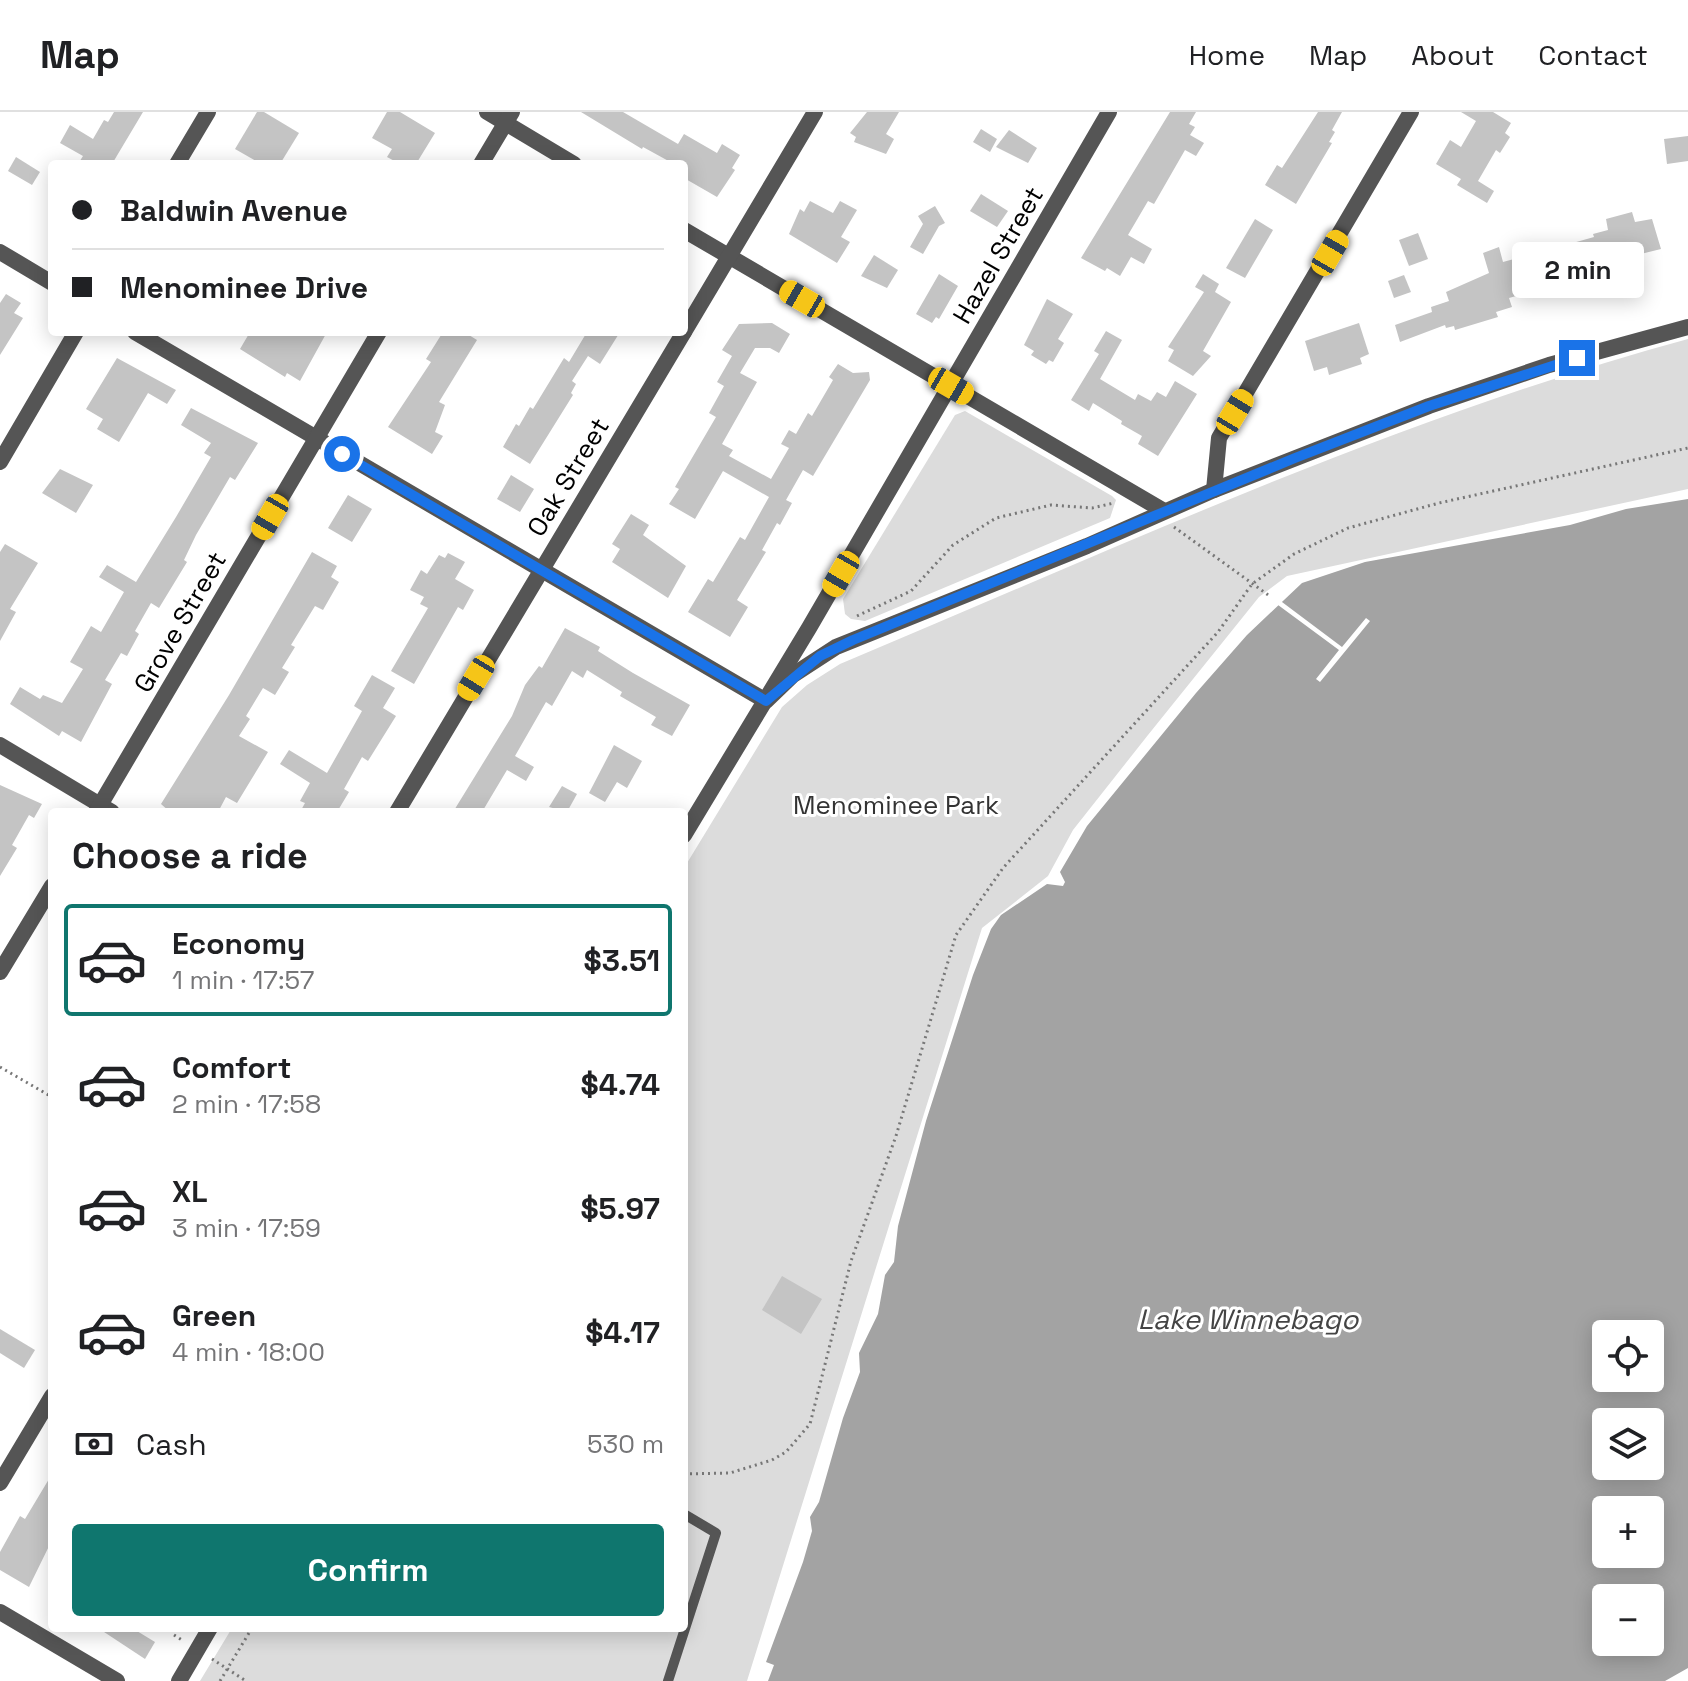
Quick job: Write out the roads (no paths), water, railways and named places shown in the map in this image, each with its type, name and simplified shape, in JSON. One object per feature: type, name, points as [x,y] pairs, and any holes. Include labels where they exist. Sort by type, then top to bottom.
[{"type":"street","points":[[179,160],[208,112]]},
{"type":"street","points":[[487,112],[509,117],[568,160]]},
{"type":"street","name":"Oak Street","points":[[688,325],[815,112]]},
{"type":"street","name":"Hazel Street","points":[[688,828],[766,701],[1109,112]]},
{"type":"street","points":[[1214,490],[1219,438],[1411,112]]},
{"type":"street","points":[[483,160],[509,117]]},
{"type":"street","points":[[688,232],[1162,512]]},
{"type":"street","points":[[0,252],[48,281]]},
{"type":"street","points":[[142,336],[540,572],[766,701],[793,675],[836,647],[1214,490],[1429,406],[1549,365],[1688,327]]},
{"type":"street","points":[[0,462],[74,336]]},
{"type":"street","name":"Grove Street","points":[[104,808],[377,336]]},
{"type":"street","name":"Oak Street","points":[[399,808],[682,336]]},
{"type":"street","points":[[0,745],[100,808]]},
{"type":"street","points":[[0,972],[48,893]]},
{"type":"street","points":[[0,1483],[48,1403]]},
{"type":"street","points":[[0,1612],[117,1681]]},
{"type":"street","points":[[179,1681],[208,1632]]},
{"type":"lane","points":[[688,1516],[716,1533],[688,1619]]},
{"type":"lane","points":[[668,1681],[684,1632]]},
{"type":"water","name":"Lake Winnebago","points":[[1688,499],[1688,1668],[1665,1681],[768,1681],[774,1665],[766,1662],[803,1562],[812,1531],[810,1517],[819,1502],[860,1372],[859,1353],[878,1314],[885,1275],[894,1262],[898,1226],[926,1121],[991,929],[1001,915],[1047,884],[1063,886],[1065,882],[1060,872],[1087,826],[1247,635],[1302,583],[1365,562],[1570,525],[1626,509]]},
{"type":"park label","name":"Menominee Park","points":[[896,805]]}]
